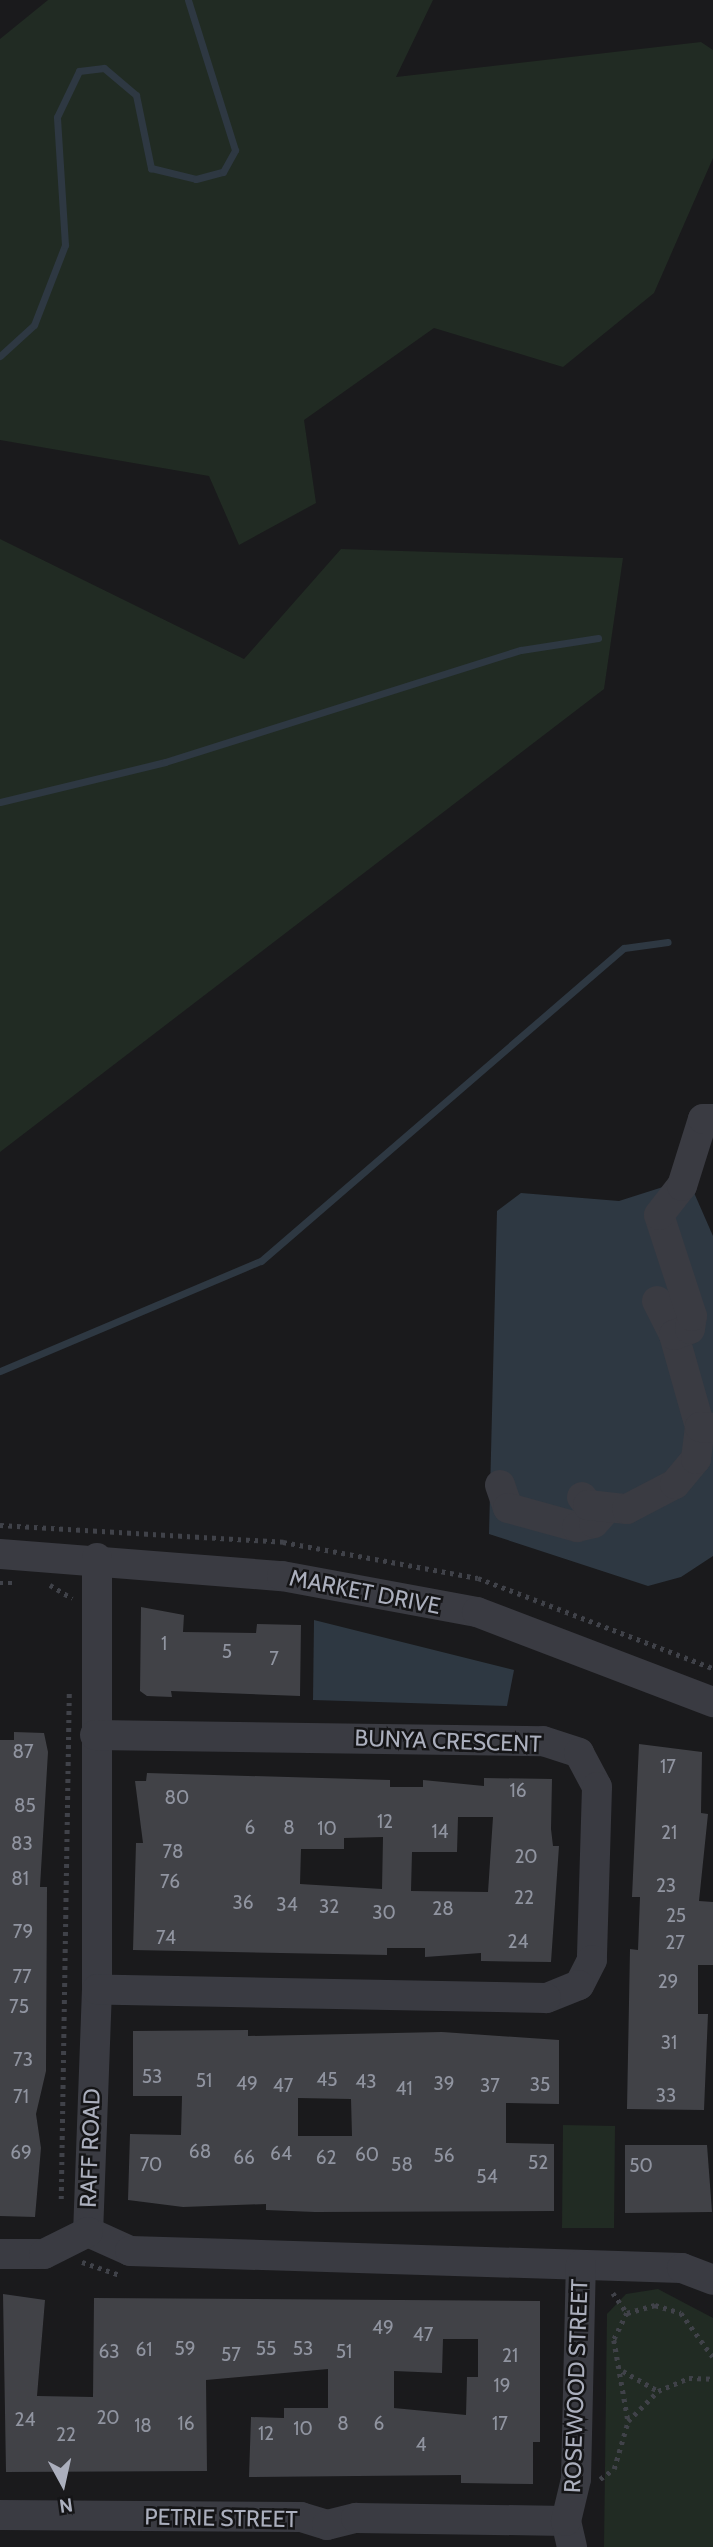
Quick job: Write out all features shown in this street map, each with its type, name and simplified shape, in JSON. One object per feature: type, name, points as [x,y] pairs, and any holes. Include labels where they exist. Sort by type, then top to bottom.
[{"type":"street","points":[[674,1335],[690,1329],[692,1316],[659,1215],[682,1186],[703,1119],[713,1119]]},
{"type":"street","points":[[500,1485],[508,1508],[578,1527],[594,1523],[594,1503],[627,1509],[675,1483],[696,1459],[707,1427],[674,1335],[657,1301]]},
{"type":"street","name":"MARKET DRIVE","points":[[0,1554],[97,1558],[282,1576],[477,1612],[713,1702]]},
{"type":"street","name":"RAFF ROAD","points":[[97,1558],[78,1601],[95,1735],[97,1989],[77,2237],[130,2252],[581,2278],[682,2268],[713,2280]]},
{"type":"street","name":"BUNYA CRESCENT","points":[[95,1735],[543,1741],[579,1754],[597,1787],[592,1960],[579,1985],[546,1998],[97,1989]]},
{"type":"street","points":[[0,2254],[44,2254],[77,2237]]},
{"type":"street","name":"ROSEWOOD STREET","points":[[569,2534],[576,2479],[581,2278]]},
{"type":"street","name":"PETRIE STREET","points":[[0,2515],[301,2517],[326,2536],[356,2518],[569,2534]]},
{"type":"path","points":[[0,1583],[26,1584]]},
{"type":"path","points":[[38,1584],[78,1601]]},
{"type":"path","points":[[69,1684],[57,2222],[77,2237],[84,2264],[126,2275]]},
{"type":"path","points":[[581,2278],[616,2293],[627,2313]]},
{"type":"path","points":[[576,2479],[600,2479],[614,2469],[628,2421],[622,2371],[614,2340],[627,2313],[655,2305],[681,2313],[713,2357]]},
{"type":"path","points":[[622,2371],[658,2391]]},
{"type":"path","points":[[628,2421],[658,2391],[690,2378],[713,2379]]},
{"type":"shaded area","points":[[48,0],[433,0],[396,77],[701,42],[713,50],[713,158],[654,293],[563,367],[434,328],[304,420],[316,503],[239,545],[209,476],[0,440],[0,39]]},
{"type":"shaded area","points":[[0,539],[244,659],[341,549],[623,558],[604,689],[0,1152]]},
{"type":"shaded area","points":[[688,1179],[713,1236],[713,1556],[681,1577],[648,1586],[489,1534],[497,1211],[521,1193],[619,1201]]},
{"type":"shaded area","points":[[314,1620],[514,1670],[507,1706],[313,1700]]},
{"type":"shaded area","points":[[563,2125],[615,2126],[614,2228],[562,2228]]},
{"type":"shaded area","points":[[658,2289],[713,2318],[713,2547],[604,2547],[607,2314],[626,2294]]},
{"type":"building","points":[[141,1607],[184,1615],[183,1632],[256,1633],[257,1624],[301,1625],[300,1696],[171,1691],[172,1697],[147,1696],[140,1691]]},
{"type":"building","points":[[14,1732],[44,1733],[48,1752],[40,1887],[47,1887],[46,2071],[36,2114],[41,2148],[35,2217],[0,2216],[0,1740],[14,1740]]},
{"type":"building","points":[[639,1744],[702,1752],[701,1813],[708,1814],[699,1901],[713,1902],[713,1965],[698,1965],[698,2014],[708,2014],[704,2110],[627,2109],[630,1949],[638,1950],[640,1897],[632,1897]]},
{"type":"building","points":[[147,1773],[390,1780],[390,1787],[423,1787],[423,1780],[484,1786],[484,1778],[552,1779],[551,1829],[553,1846],[559,1846],[551,1962],[481,1961],[481,1953],[425,1957],[425,1948],[387,1948],[387,1955],[133,1950],[136,1843],[143,1843],[135,1781],[146,1781]],"holes":[[[458,1817],[493,1817],[488,1892],[411,1891],[412,1852],[457,1852]],[[383,1837],[382,1889],[300,1884],[301,1849],[344,1849],[344,1838]]]},
{"type":"building","points":[[248,2030],[248,2036],[442,2032],[559,2040],[559,2104],[506,2103],[506,2143],[554,2144],[554,2211],[315,2212],[266,2210],[266,2204],[183,2207],[128,2200],[130,2134],[181,2135],[182,2096],[133,2096],[133,2031]],"holes":[[[298,2098],[351,2099],[352,2136],[298,2136]]]},
{"type":"building","points":[[625,2145],[707,2145],[712,2212],[625,2213]]},
{"type":"building","points":[[3,2294],[45,2300],[37,2396],[93,2397],[94,2298],[540,2301],[540,2442],[533,2442],[533,2484],[461,2483],[461,2475],[249,2477],[251,2417],[284,2418],[284,2408],[328,2408],[328,2369],[206,2380],[207,2471],[6,2472]],"holes":[[[443,2339],[478,2339],[478,2377],[467,2377],[466,2415],[394,2408],[394,2371],[442,2373]]]},
{"type":"waterway","points":[[0,356],[34,325],[65,245],[57,117],[79,71],[104,68],[136,95],[151,168],[196,179],[223,172],[235,150],[188,0]]},
{"type":"waterway","points":[[0,802],[165,762],[521,650],[598,638]]},
{"type":"waterway","points":[[0,1371],[261,1261],[624,948],[668,942]]}]
